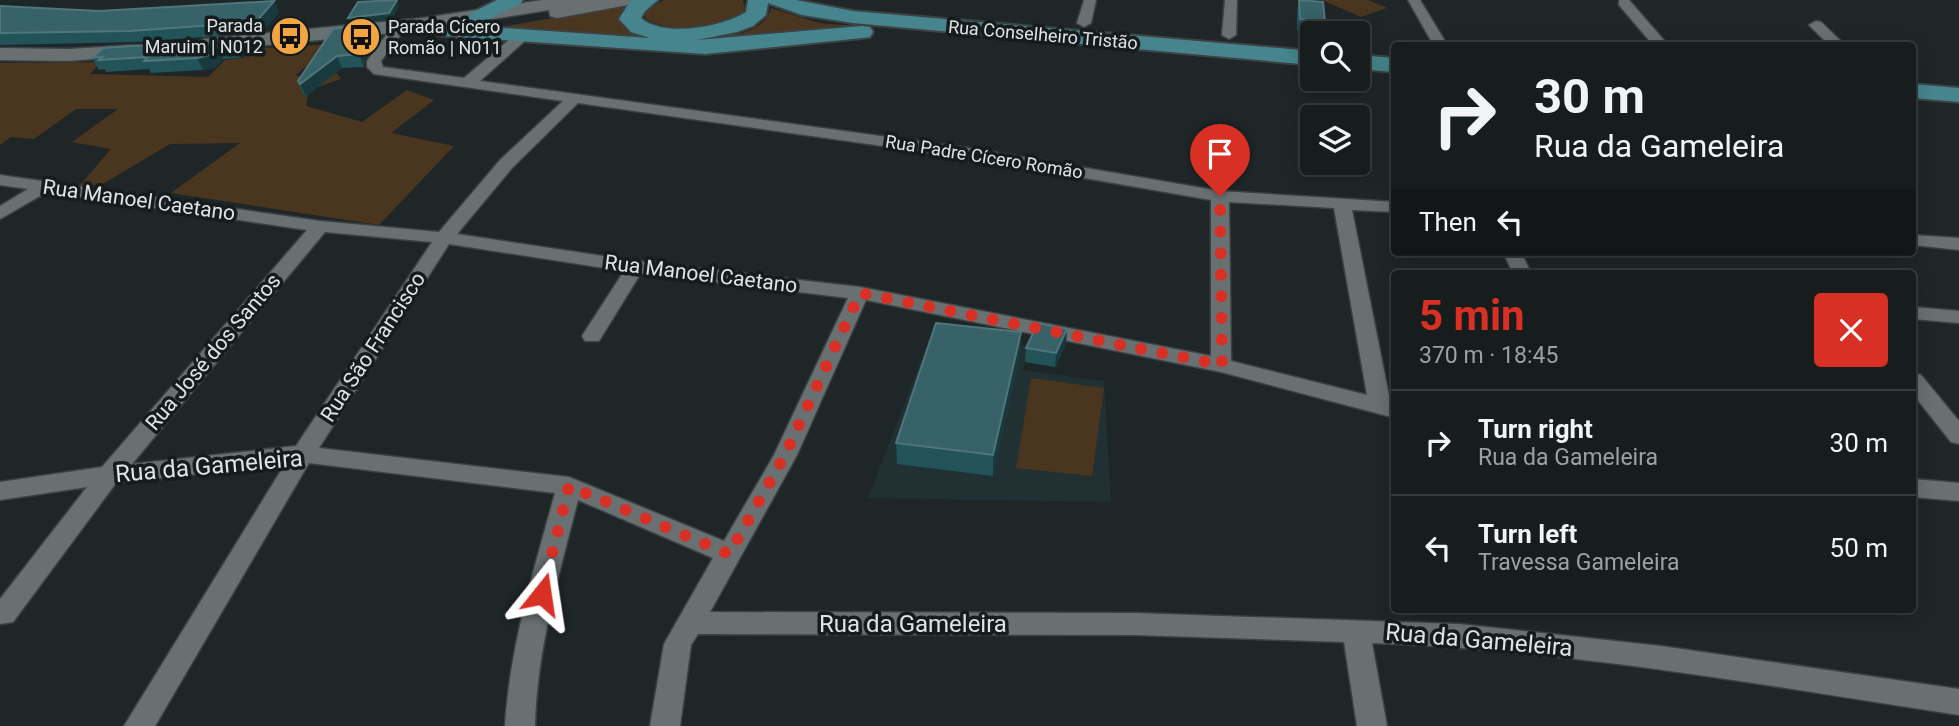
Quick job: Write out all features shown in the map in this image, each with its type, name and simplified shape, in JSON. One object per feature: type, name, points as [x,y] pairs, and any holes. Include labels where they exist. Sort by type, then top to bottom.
[{"type":"main road","points":[[488,9],[513,0]]},
{"type":"main road","points":[[233,43],[488,9],[577,0]]},
{"type":"main road","points":[[177,48],[450,30],[628,0]]},
{"type":"main road","points":[[648,0],[636,7],[630,15],[632,23],[647,30],[699,34],[741,26],[757,15],[758,0]]},
{"type":"main road","name":"Rua Conselheiro Tristão","points":[[776,0],[802,9],[834,15],[1084,23],[1300,43]]},
{"type":"main road","name":"Rua Conselheiro Tristão","points":[[822,0],[961,21],[1300,57]]},
{"type":"main road","points":[[850,5],[891,0]]},
{"type":"main road","points":[[942,4],[961,21]]},
{"type":"main road","points":[[450,30],[705,47],[961,21]]},
{"type":"main road","points":[[1370,48],[1391,50]]},
{"type":"main road","points":[[0,54],[68,55],[149,50]]},
{"type":"main road","points":[[1370,63],[1391,65]]},
{"type":"main road","points":[[1916,91],[1959,94]]},
{"type":"main road","points":[[1916,108],[1959,111]]},
{"type":"street","points":[[1084,23],[1090,0]]},
{"type":"street","points":[[1229,35],[1231,0]]},
{"type":"street","points":[[1414,0],[1439,42]]},
{"type":"street","points":[[1625,2],[1659,42]]},
{"type":"street","points":[[1816,24],[1835,42]]},
{"type":"street","name":"Rua Padre Cícero Romão","points":[[394,34],[374,61],[376,69],[975,154],[1220,196],[1391,208]]},
{"type":"street","points":[[468,83],[522,36]]},
{"type":"street","name":"Rua São Francisco","points":[[139,726],[303,454],[444,238],[506,164],[574,99]]},
{"type":"street","name":"Rua Manoel Caetano","points":[[0,180],[320,226],[444,238],[636,267],[860,293],[1222,365],[1387,408]]},
{"type":"street","points":[[0,214],[43,187]]},
{"type":"street","points":[[1220,196],[1222,365]]},
{"type":"street","points":[[1342,204],[1387,408]]},
{"type":"street","name":"Rua José dos Santos","points":[[4,614],[108,475],[320,226]]},
{"type":"street","points":[[1916,240],[1959,244]]},
{"type":"street","points":[[592,335],[636,267]]},
{"type":"street","points":[[665,726],[672,668],[678,644],[785,455],[860,293]]},
{"type":"street","points":[[1916,313],[1959,317]]},
{"type":"street","points":[[1916,384],[1959,436]]},
{"type":"street","name":"Rua da Gameleira","points":[[0,491],[108,475],[303,454],[569,486],[729,554]]},
{"type":"street","points":[[520,726],[526,664],[535,617],[569,486]]},
{"type":"street","points":[[1916,488],[1959,492]]},
{"type":"street","name":"Rua da Gameleira","points":[[688,623],[1121,624],[1460,635],[1661,658],[1959,702]]},
{"type":"street","points":[[1356,631],[1372,726]]},
{"type":"shaded area","points":[[664,0],[743,0],[745,9],[740,17],[717,23],[669,27],[646,19],[644,11]]},
{"type":"shaded area","points":[[1322,0],[1368,0],[1387,8],[1361,17]]},
{"type":"shaded area","points":[[628,5],[621,12],[621,18],[636,32],[631,36],[490,29]]},
{"type":"shaded area","points":[[771,8],[819,23],[865,27],[710,40],[755,28],[768,16]]},
{"type":"shaded area","points":[[331,44],[295,76],[337,73],[341,79],[309,90],[306,106],[362,122],[407,90],[434,100],[391,133],[454,146],[379,225],[171,193],[240,143],[170,144],[101,185],[80,185],[111,149],[72,142],[118,109],[76,109],[34,139],[11,137],[0,145],[0,63],[101,62],[90,74],[208,77],[225,60],[243,58],[251,49]]},
{"type":"shaded area","points":[[931,335],[1033,347],[1022,370],[1104,381],[1111,502],[868,498]]},
{"type":"shaded area","points":[[1031,378],[1104,388],[1092,476],[1016,468]]},
{"type":"building","points":[[397,0],[389,13],[348,18],[358,2]]},
{"type":"building","points":[[1299,0],[1323,2],[1325,21],[1300,19]]},
{"type":"building","points":[[274,1],[256,22],[130,31],[0,33],[0,6],[99,11]]},
{"type":"building","points":[[377,24],[360,47],[359,54],[337,56],[300,84],[298,81],[333,29]]},
{"type":"building","points":[[240,39],[234,46],[217,47],[210,55],[197,58],[144,61],[148,57],[99,60],[102,57],[92,58],[103,48]]},
{"type":"building","points":[[936,323],[1021,332],[993,455],[896,443]]},
{"type":"building","points":[[1038,323],[1067,329],[1056,353],[1026,348]]},
{"type":"place","name":"Parada Maruim | N012","points":[[290,36]]},
{"type":"place","name":"Parada Cícero Romão | N011","points":[[361,37]]},
{"type":"route","points":[[542,594],[569,486],[729,554],[785,455],[860,293],[1222,365],[1220,196]]}]
